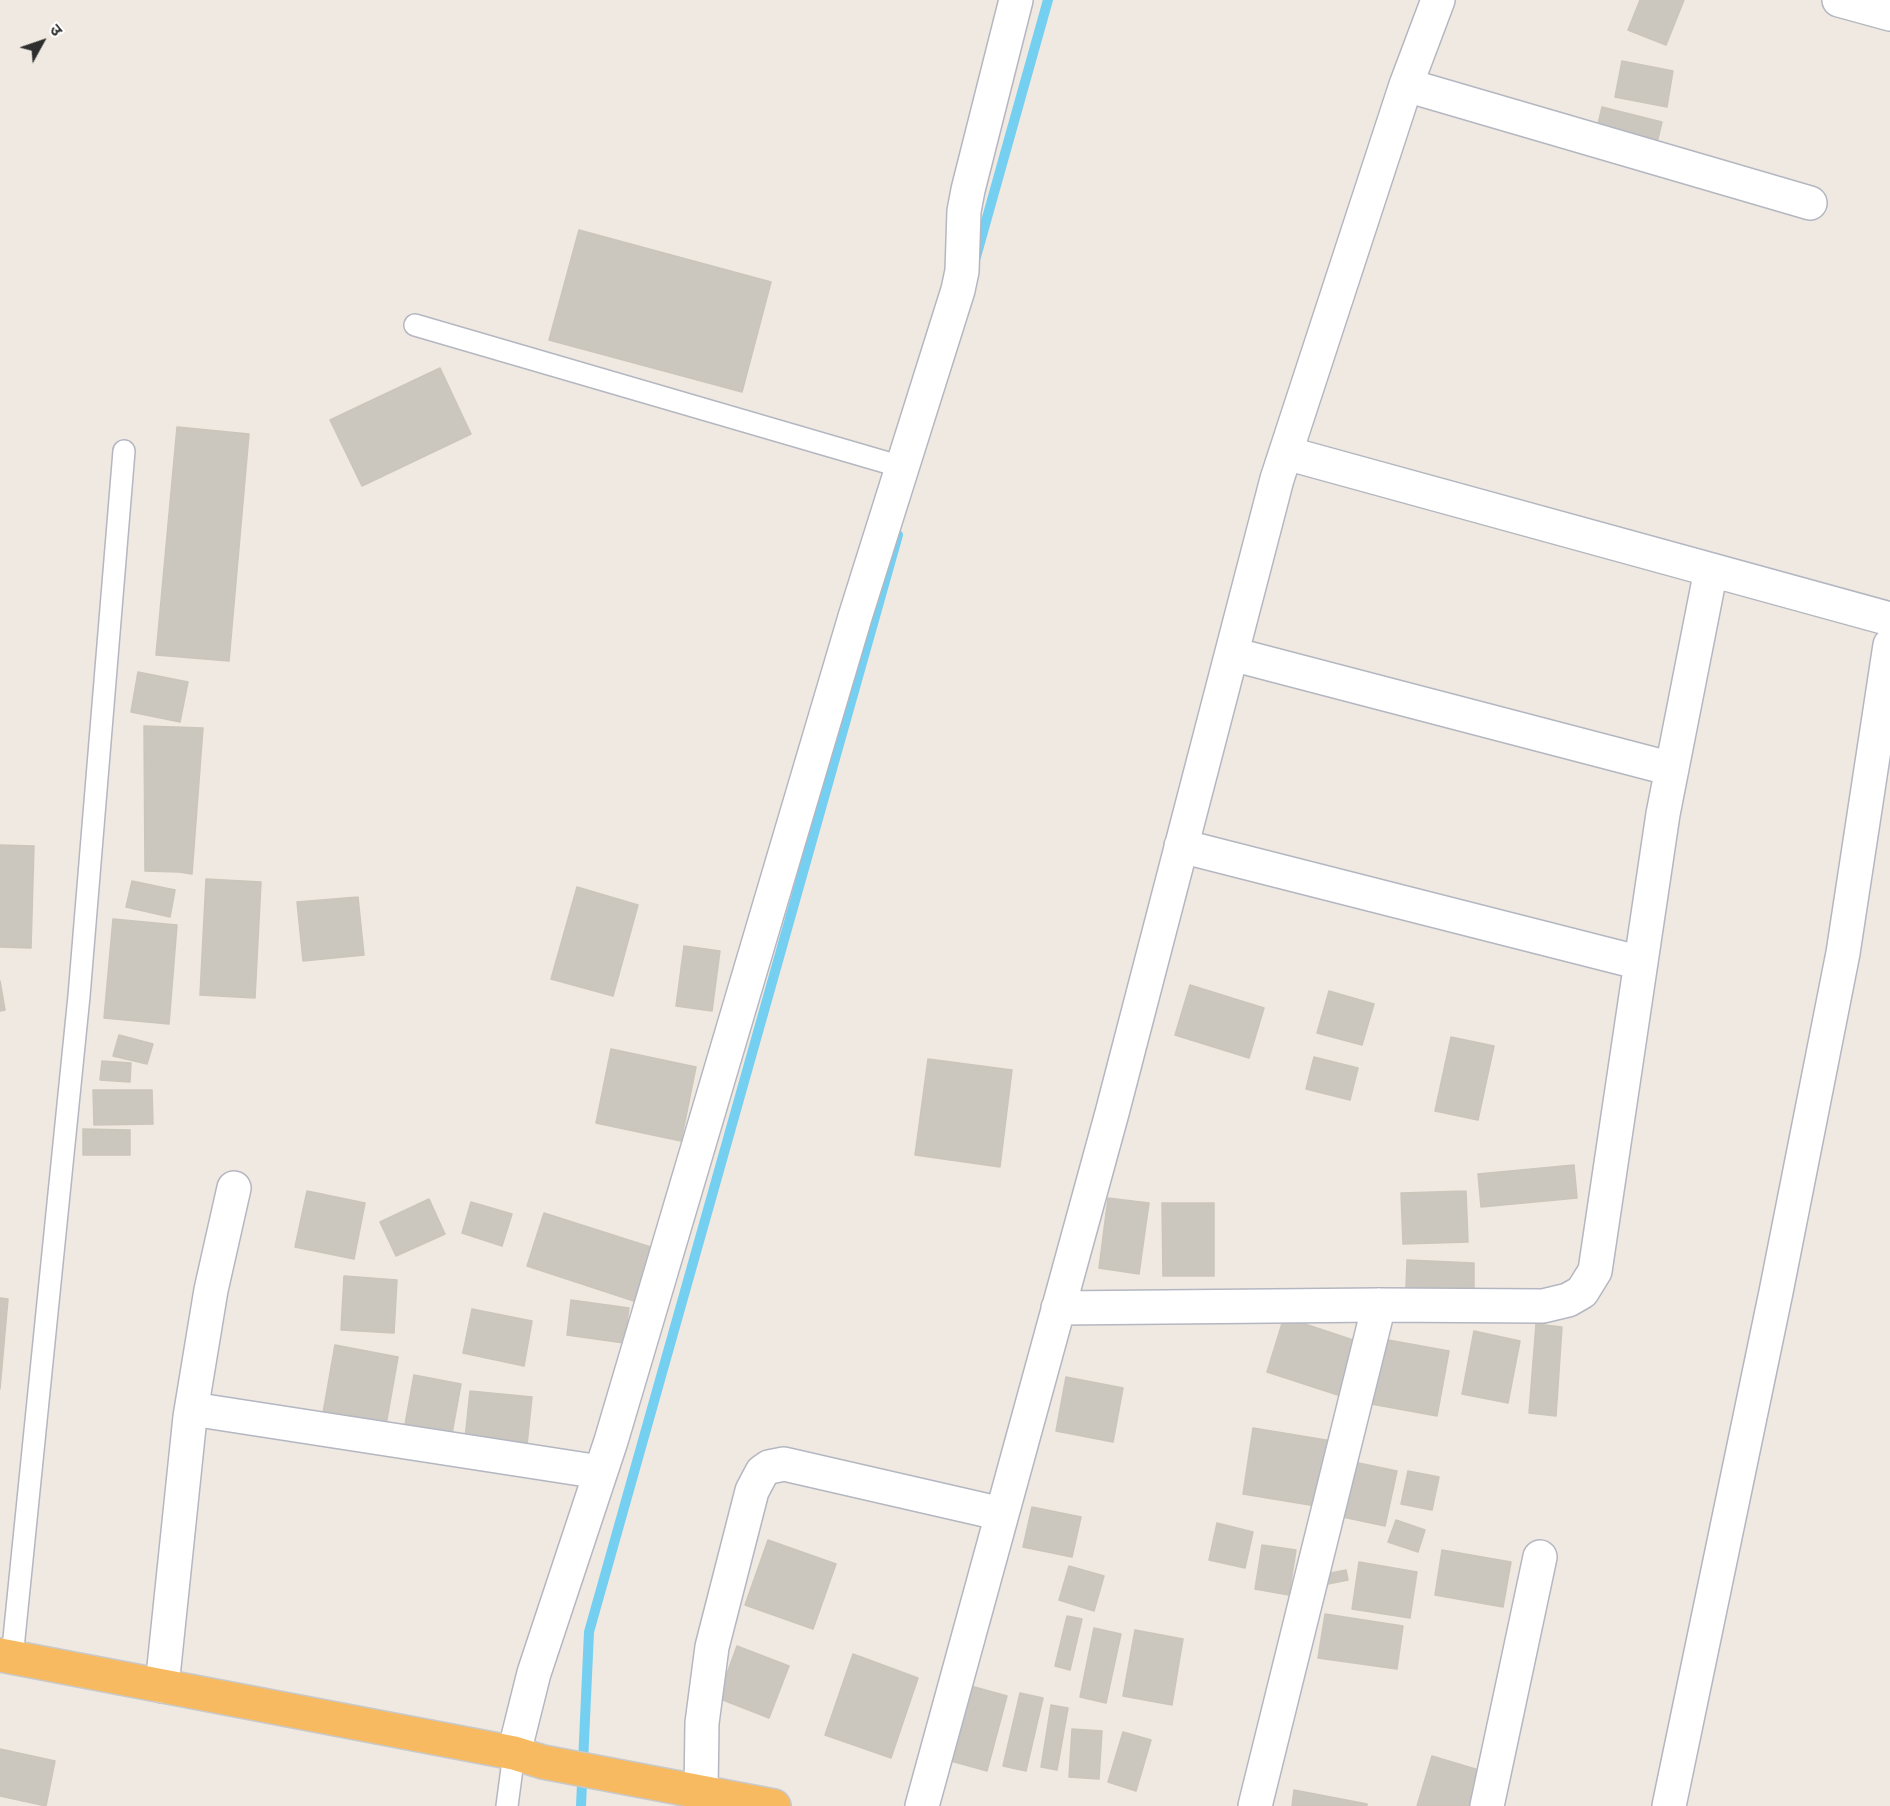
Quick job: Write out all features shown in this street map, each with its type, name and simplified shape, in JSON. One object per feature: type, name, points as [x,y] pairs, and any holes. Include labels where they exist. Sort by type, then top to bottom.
[{"type":"highway","points":[[6,1656],[774,1806]]},
{"type":"street","points":[[528,1757],[534,1673],[611,1441],[855,617],[958,290],[962,271],[964,212],[968,190],[1016,0]]},
{"type":"street","points":[[922,1806],[1058,1308],[1277,479],[1406,85],[1438,0]]},
{"type":"street","points":[[1839,0],[1890,14]]},
{"type":"street","points":[[1406,85],[1810,203]]},
{"type":"street","points":[[1286,453],[1890,619]]},
{"type":"street","points":[[1058,1308],[1544,1306],[1568,1300],[1582,1292],[1595,1271],[1672,769],[1711,570]]},
{"type":"street","points":[[1669,1806],[1776,1292],[1843,953],[1890,645]]},
{"type":"street","points":[[1232,654],[1672,769]]},
{"type":"street","points":[[1181,846],[1641,963]]},
{"type":"street","points":[[162,1686],[192,1409],[211,1290],[234,1188]]},
{"type":"street","points":[[1255,1806],[1379,1305]]},
{"type":"street","points":[[192,1409],[600,1473]]},
{"type":"street","points":[[692,1789],[712,1647],[752,1491],[762,1472],[769,1467],[784,1464],[1002,1514]]},
{"type":"street","points":[[1487,1806],[1539,1557]]},
{"type":"lane","points":[[415,325],[902,467]]},
{"type":"lane","points":[[6,1656],[79,996],[124,451]]},
{"type":"lane","points":[[507,1806],[528,1757]]},
{"type":"building","points":[[1640,0],[1684,0],[1666,45],[1628,30]]},
{"type":"building","points":[[1622,61],[1673,71],[1667,107],[1615,97]]},
{"type":"building","points":[[1602,107],[1662,122],[1656,147],[1596,133]]},
{"type":"building","points":[[579,230],[771,282],[742,392],[549,340]]},
{"type":"building","points":[[440,368],[471,434],[362,486],[330,420]]},
{"type":"building","points":[[177,427],[249,434],[229,661],[156,655]]},
{"type":"building","points":[[138,672],[188,682],[180,722],[131,712]]},
{"type":"building","points":[[144,726],[203,728],[192,874],[145,871]]},
{"type":"building","points":[[0,845],[34,846],[31,948],[0,947]]},
{"type":"building","points":[[206,879],[261,882],[255,998],[200,995]]},
{"type":"building","points":[[132,881],[175,890],[170,917],[126,907]]},
{"type":"building","points":[[577,887],[638,905],[613,996],[551,979]]},
{"type":"building","points":[[358,897],[364,955],[303,961],[297,902]]},
{"type":"building","points":[[113,919],[177,925],[169,1024],[104,1018]]},
{"type":"building","points":[[684,946],[720,951],[712,1011],[676,1006]]},
{"type":"building","points":[[0,981],[5,1010],[0,1011]]},
{"type":"building","points":[[1190,985],[1264,1008],[1249,1058],[1175,1035]]},
{"type":"building","points":[[1329,991],[1374,1004],[1362,1045],[1317,1033]]},
{"type":"building","points":[[119,1035],[153,1044],[147,1064],[113,1056]]},
{"type":"building","points":[[1451,1037],[1494,1046],[1478,1120],[1435,1111]]},
{"type":"building","points":[[611,1049],[696,1067],[681,1141],[596,1123]]},
{"type":"building","points":[[1314,1057],[1358,1068],[1350,1100],[1306,1089]]},
{"type":"building","points":[[928,1059],[1012,1070],[1000,1167],[915,1155]]},
{"type":"building","points":[[102,1061],[131,1063],[130,1082],[100,1080]]},
{"type":"building","points":[[93,1090],[152,1090],[153,1124],[94,1125]]},
{"type":"building","points":[[83,1129],[130,1130],[130,1155],[83,1155]]},
{"type":"building","points":[[1574,1165],[1577,1198],[1481,1207],[1478,1174]]},
{"type":"building","points":[[307,1191],[365,1203],[354,1259],[295,1247]]},
{"type":"building","points":[[1466,1191],[1468,1242],[1403,1244],[1401,1193]]},
{"type":"building","points":[[1108,1198],[1149,1203],[1139,1274],[1099,1268]]},
{"type":"building","points":[[429,1199],[445,1234],[396,1256],[380,1222]]},
{"type":"building","points":[[471,1202],[512,1214],[502,1246],[462,1233]]},
{"type":"building","points":[[1162,1203],[1214,1203],[1214,1276],[1163,1276]]},
{"type":"building","points":[[544,1213],[660,1250],[643,1304],[527,1266]]},
{"type":"building","points":[[1407,1260],[1474,1263],[1474,1290],[1406,1288]]},
{"type":"building","points":[[344,1276],[397,1280],[394,1333],[341,1330]]},
{"type":"building","points":[[0,1298],[8,1299],[0,1389]]},
{"type":"building","points":[[571,1300],[629,1308],[624,1343],[567,1335]]},
{"type":"building","points":[[472,1309],[532,1321],[524,1366],[463,1353]]},
{"type":"building","points":[[1284,1317],[1359,1342],[1341,1396],[1267,1372]]},
{"type":"building","points":[[1536,1324],[1562,1327],[1556,1416],[1529,1413]]},
{"type":"building","points":[[1474,1331],[1520,1341],[1508,1403],[1462,1394]]},
{"type":"building","points":[[1377,1338],[1449,1351],[1437,1416],[1366,1403]]},
{"type":"building","points":[[335,1345],[398,1357],[386,1425],[323,1413]]},
{"type":"building","points":[[414,1375],[461,1384],[451,1439],[404,1430]]},
{"type":"building","points":[[1066,1377],[1123,1388],[1113,1442],[1056,1431]]},
{"type":"building","points":[[470,1391],[532,1397],[527,1445],[465,1439]]},
{"type":"building","points":[[1253,1428],[1332,1441],[1322,1507],[1243,1494]]},
{"type":"building","points":[[1349,1461],[1397,1471],[1385,1526],[1338,1516]]},
{"type":"building","points":[[1408,1471],[1439,1477],[1432,1510],[1401,1504]]},
{"type":"building","points":[[1032,1507],[1081,1517],[1072,1557],[1023,1547]]},
{"type":"building","points":[[1396,1520],[1425,1530],[1418,1552],[1388,1542]]},
{"type":"building","points":[[1217,1523],[1253,1532],[1245,1568],[1209,1560]]},
{"type":"building","points":[[768,1540],[836,1564],[813,1629],[745,1605]]},
{"type":"building","points":[[1262,1545],[1296,1550],[1289,1595],[1255,1589]]},
{"type":"building","points":[[1442,1550],[1511,1562],[1503,1607],[1435,1595]]},
{"type":"building","points":[[1359,1562],[1417,1572],[1410,1618],[1352,1609]]},
{"type":"building","points":[[1069,1566],[1104,1576],[1094,1611],[1059,1600]]},
{"type":"building","points":[[1346,1570],[1348,1580],[1328,1584],[1326,1574]]},
{"type":"building","points":[[1325,1614],[1403,1626],[1397,1669],[1318,1658]]},
{"type":"building","points":[[1067,1616],[1082,1619],[1070,1670],[1055,1666]]},
{"type":"building","points":[[1094,1628],[1121,1634],[1106,1703],[1080,1697]]},
{"type":"building","points":[[1135,1630],[1183,1639],[1172,1705],[1123,1696]]},
{"type":"building","points":[[737,1646],[789,1666],[769,1718],[718,1698]]},
{"type":"building","points":[[853,1654],[918,1678],[891,1758],[825,1735]]},
{"type":"building","points":[[971,1686],[1007,1696],[987,1771],[951,1761]]},
{"type":"building","points":[[1020,1693],[1043,1698],[1026,1771],[1003,1766]]},
{"type":"building","points":[[1051,1705],[1068,1708],[1057,1770],[1041,1767]]},
{"type":"building","points":[[1072,1729],[1102,1731],[1099,1779],[1069,1777]]},
{"type":"building","points":[[1123,1732],[1151,1740],[1136,1791],[1108,1782]]},
{"type":"building","points":[[0,1749],[55,1761],[46,1806],[0,1796]]},
{"type":"building","points":[[1432,1756],[1482,1771],[1472,1806],[1417,1806]]},
{"type":"building","points":[[1294,1790],[1367,1804],[1367,1806],[1292,1806]]},
{"type":"waterway","points":[[976,257],[1048,0]]},
{"type":"waterway","points":[[581,1806],[589,1632],[898,535]]}]
